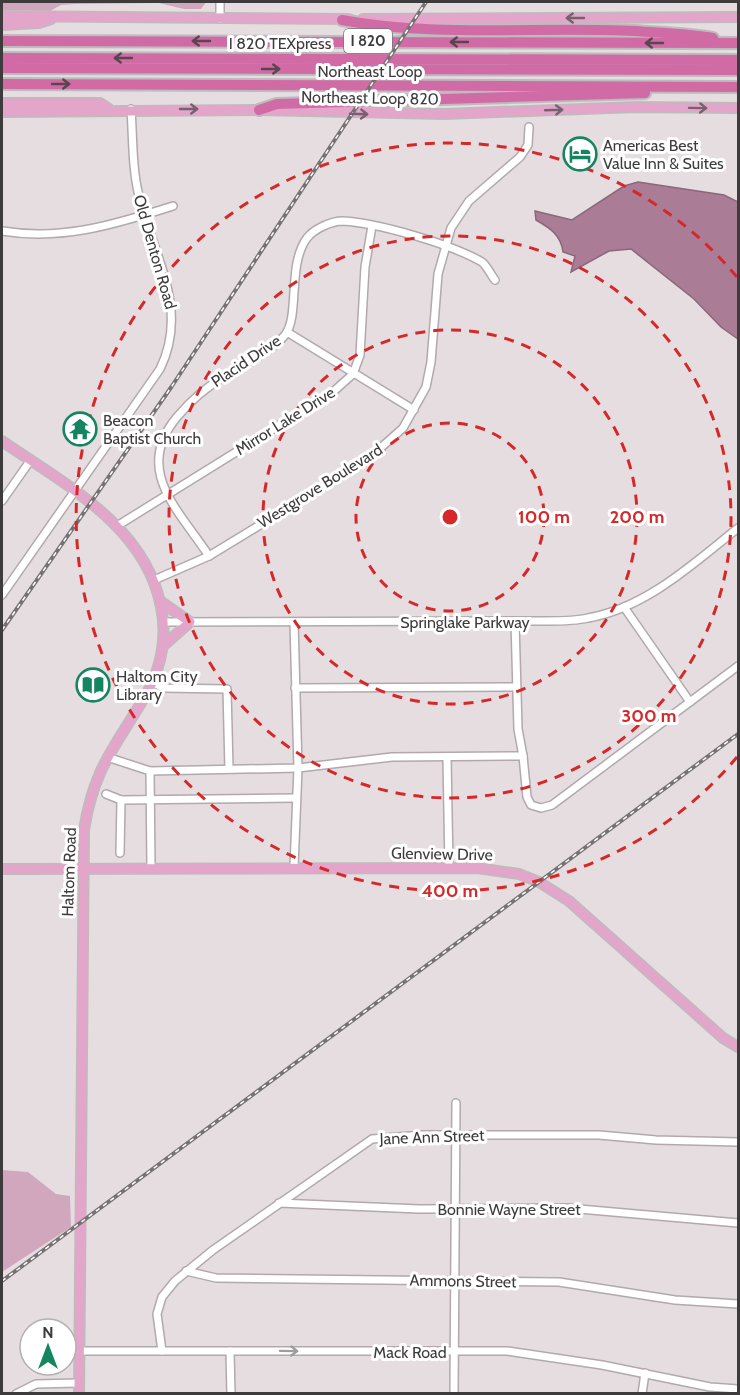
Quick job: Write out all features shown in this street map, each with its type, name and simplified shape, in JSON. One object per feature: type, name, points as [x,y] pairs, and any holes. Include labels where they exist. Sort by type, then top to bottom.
[{"type":"highway","points":[[342,20],[369,25],[433,28],[599,29],[696,35],[736,43]]},
{"type":"highway","name":"Northeast Loop","points":[[2,41],[736,43]]},
{"type":"highway","name":"I 820 TEXpress","points":[[2,58],[738,60]]},
{"type":"highway","name":"I 820 TEXpress","points":[[2,68],[738,70]]},
{"type":"highway","name":"Northeast Loop","points":[[2,84],[738,87]]},
{"type":"highway","points":[[259,110],[277,104],[690,92],[704,87]]},
{"type":"main road","points":[[2,16],[342,20],[738,17]]},
{"type":"main road","points":[[2,25],[39,23],[56,17]]},
{"type":"main road","points":[[2,103],[100,103],[109,109]]},
{"type":"main road","name":"Northeast Loop 820","points":[[2,112],[131,109],[433,114],[636,107],[738,108]]},
{"type":"main road","name":"Haltom Road","points":[[2,441],[75,492],[117,525],[140,553],[154,580],[164,622],[163,646],[152,682],[106,757],[88,802],[82,867],[79,1388]]},
{"type":"main road","points":[[160,601],[190,622],[163,646]]},
{"type":"main road","name":"Glenview Drive","points":[[2,869],[448,867],[497,869],[539,882],[569,901],[723,1038],[738,1047]]},
{"type":"street","points":[[220,2],[220,19]]},
{"type":"street","name":"Old Denton Road","points":[[2,595],[160,369],[168,352],[173,329],[172,303],[144,215],[134,171],[131,109]]},
{"type":"street","name":"Westgrove Boulevard","points":[[154,580],[209,556],[367,460],[403,428],[426,387],[431,362],[438,274],[451,228],[469,201],[520,157],[528,145],[529,127]]},
{"type":"street","points":[[2,231],[70,234],[94,230],[173,206]]},
{"type":"street","name":"Placid Drive","points":[[209,556],[167,494],[158,468],[161,438],[202,390],[274,346],[287,332],[295,269],[307,238],[317,229],[341,221],[372,226],[445,245],[484,263],[495,280]]},
{"type":"street","points":[[353,374],[360,355],[365,267],[372,226]]},
{"type":"street","points":[[287,332],[414,410]]},
{"type":"street","name":"Mirror Lake Drive","points":[[117,525],[334,392],[353,374]]},
{"type":"street","points":[[2,501],[30,461]]},
{"type":"street","name":"Springlake Parkway","points":[[164,622],[588,619],[624,607],[648,595],[738,528]]},
{"type":"street","points":[[624,607],[690,702]]},
{"type":"street","points":[[515,621],[518,729],[527,771],[527,797],[531,805],[541,808],[552,806],[738,666]]},
{"type":"street","points":[[294,622],[298,768],[294,867]]},
{"type":"street","points":[[152,682],[163,688],[227,689],[229,769]]},
{"type":"street","points":[[296,688],[516,687]]},
{"type":"street","points":[[447,756],[448,867]]},
{"type":"street","points":[[106,757],[150,771],[298,768],[392,757],[523,756]]},
{"type":"street","points":[[150,771],[151,867]]},
{"type":"street","points":[[106,794],[121,800],[296,798]]},
{"type":"street","points":[[120,853],[121,800]]},
{"type":"street","points":[[454,1394],[456,1102]]},
{"type":"street","name":"Jane Ann Street","points":[[162,1351],[157,1323],[159,1305],[168,1289],[186,1271],[372,1139],[457,1134],[599,1136],[738,1142]]},
{"type":"street","name":"Bonnie Wayne Street","points":[[279,1203],[456,1209],[568,1208],[738,1223]]},
{"type":"street","name":"Ammons Street","points":[[186,1271],[216,1278],[559,1282],[675,1300],[738,1304]]},
{"type":"street","name":"Mack Road","points":[[79,1351],[534,1354],[710,1387],[738,1389]]},
{"type":"street","points":[[230,1351],[231,1394]]},
{"type":"street","points":[[642,1394],[645,1373]]},
{"type":"street","points":[[16,1394],[36,1384],[79,1388]]},
{"type":"shaded area","points":[[2,2],[206,2],[201,9],[184,9],[159,3],[75,4],[61,5],[50,11],[2,10]]},
{"type":"shaded area","points":[[638,182],[724,195],[738,202],[738,339],[721,327],[694,299],[631,249],[609,251],[571,272],[575,256],[563,252],[560,241],[554,233],[536,220],[535,211],[572,220],[624,186]]},
{"type":"shaded area","points":[[2,1170],[28,1172],[56,1194],[70,1196],[71,1227],[2,1272]]},
{"type":"railway","points":[[2,630],[172,386],[426,2]]},
{"type":"railway","points":[[2,1281],[738,734]]},
{"type":"place","name":"Americas Best Value Inn & Suites","points":[[580,154]]},
{"type":"place","name":"Beacon Baptist Church","points":[[80,429]]},
{"type":"place","name":"Haltom City Library","points":[[93,685]]}]
